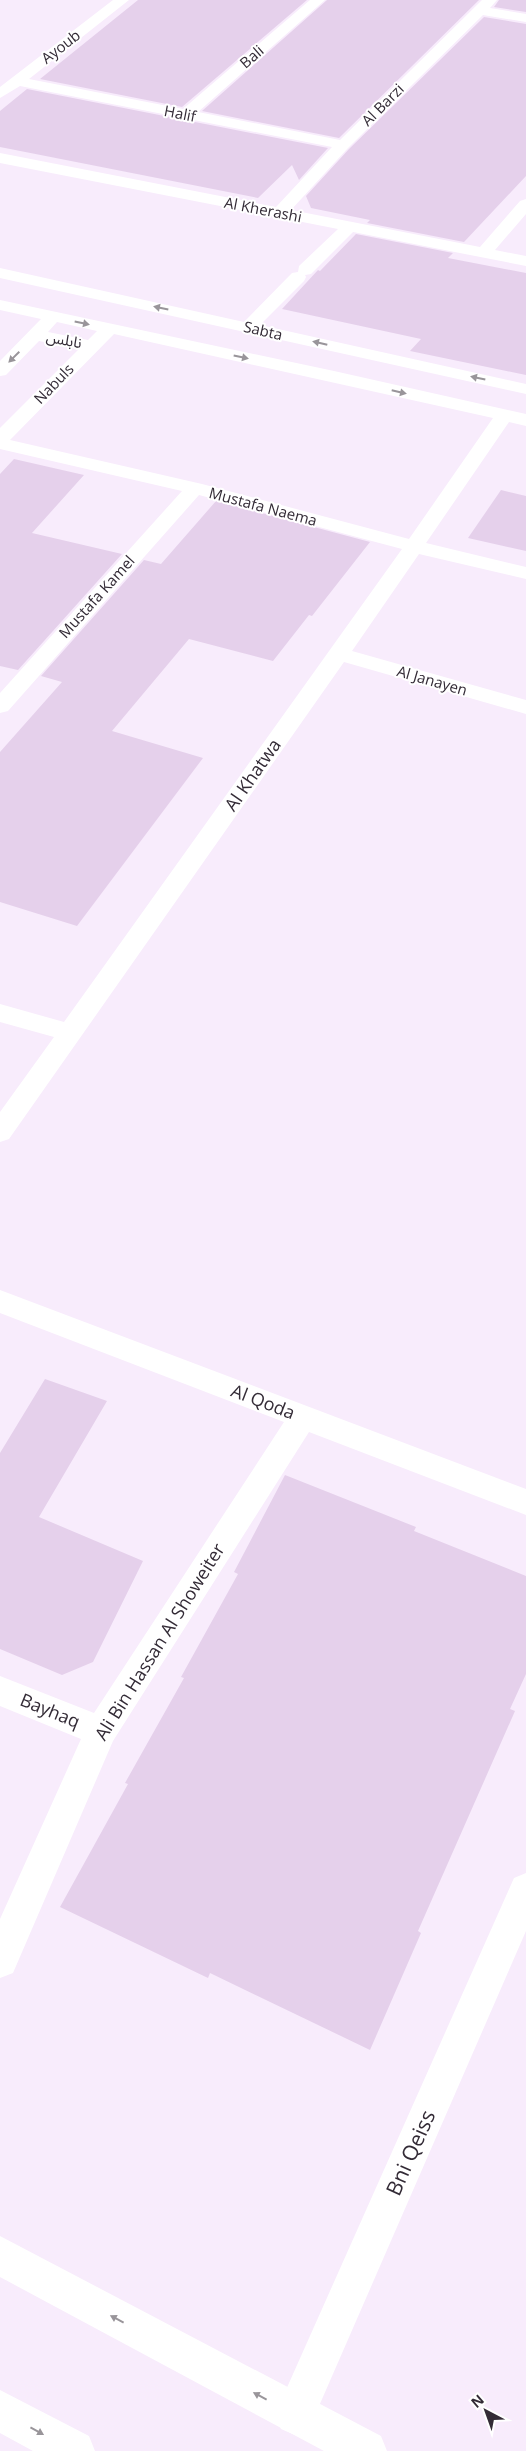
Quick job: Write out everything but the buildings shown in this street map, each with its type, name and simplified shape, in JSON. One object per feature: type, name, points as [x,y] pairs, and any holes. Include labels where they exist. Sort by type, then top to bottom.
[{"type":"street","name":"Ayoub","points":[[0,94],[122,0]]},
{"type":"street","name":"Bali","points":[[185,115],[318,0]]},
{"type":"street","points":[[484,5],[526,18]]},
{"type":"street","name":"Al Barzi","points":[[280,213],[343,145],[484,5]]},
{"type":"street","name":"Halif","points":[[18,81],[343,145]]},
{"type":"street","name":"Al Kherashi","points":[[0,158],[348,228],[526,261]]},
{"type":"street","points":[[484,253],[526,204]]},
{"type":"street","points":[[248,327],[348,228]]},
{"type":"street","name":"Sabta","points":[[0,273],[526,389]]},
{"type":"street","name":"Sabta","points":[[0,305],[334,376],[526,420]]},
{"type":"street","points":[[0,371],[53,317]]},
{"type":"street","name":"Nabuls","points":[[0,439],[109,329]]},
{"type":"street","name":"نابلس","points":[[36,335],[91,346]]},
{"type":"street","points":[[334,376],[356,352]]},
{"type":"street","points":[[360,383],[382,358]]},
{"type":"street","name":"Al Khatwa","points":[[0,1132],[339,654],[412,546],[504,416]]},
{"type":"street","name":"Mustafa Naema","points":[[0,444],[194,488],[412,546],[526,573]]},
{"type":"street","name":"Mustafa Kamel","points":[[0,706],[194,488]]},
{"type":"street","name":"Al Janayen","points":[[339,654],[526,707]]},
{"type":"street","points":[[0,1012],[70,1033]]},
{"type":"street","name":"Al Qoda","points":[[0,1301],[526,1502]]},
{"type":"street","name":"Ali Bin Hassan Al Showeiter","points":[[0,1960],[101,1731],[303,1417]]},
{"type":"street","name":"Bayhaq","points":[[0,1691],[101,1731]]},
{"type":"street","name":"Bni Qeiss","points":[[295,2415],[524,1904]]},
{"type":"street","points":[[0,2256],[295,2415],[366,2451]]},
{"type":"street","points":[[0,2410],[74,2451]]}]
